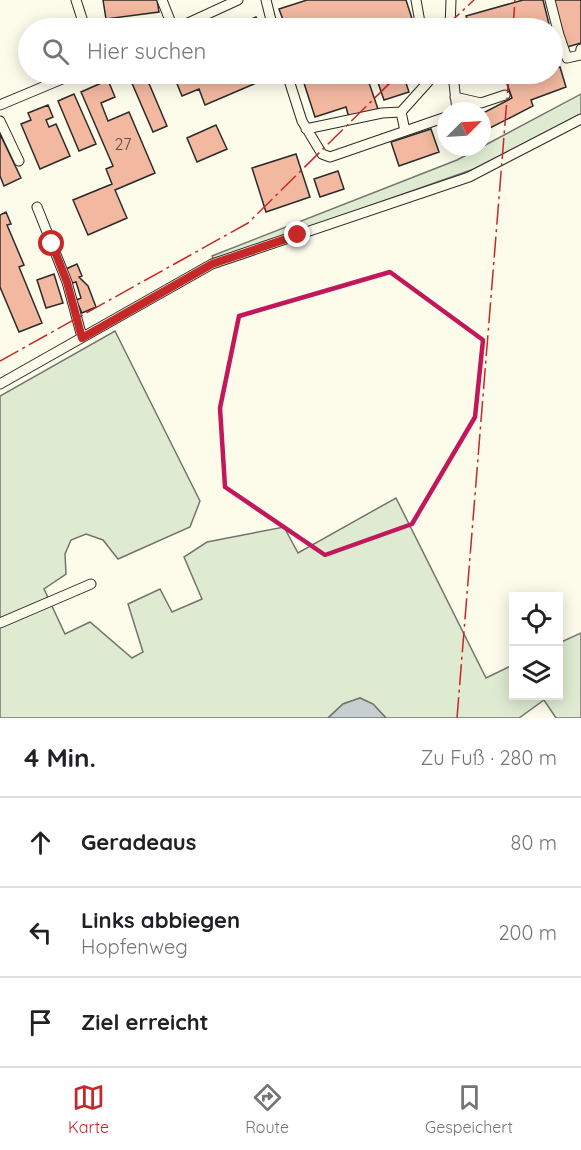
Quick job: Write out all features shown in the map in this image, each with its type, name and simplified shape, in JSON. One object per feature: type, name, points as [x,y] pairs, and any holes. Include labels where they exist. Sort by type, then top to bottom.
[{"type":"street","points":[[76,0],[82,18]]},
{"type":"street","points":[[162,0],[170,18]]},
{"type":"street","points":[[197,18],[237,0]]},
{"type":"street","points":[[266,0],[270,18]]},
{"type":"street","points":[[416,0],[419,18]]},
{"type":"street","points":[[450,18],[451,0]]},
{"type":"street","points":[[550,0],[553,18]]},
{"type":"street","points":[[563,50],[567,58],[580,55],[581,49]]},
{"type":"street","points":[[0,105],[50,84]]},
{"type":"street","points":[[291,84],[306,129],[322,154],[330,157],[437,120]]},
{"type":"street","points":[[306,129],[382,113],[400,112],[426,84]]},
{"type":"street","points":[[454,84],[456,102]]},
{"type":"street","points":[[455,97],[481,103],[505,95]]},
{"type":"street","points":[[400,112],[405,131]]},
{"type":"street","points":[[0,384],[212,264],[469,177],[581,119]]},
{"type":"street","points":[[0,121],[19,161]]},
{"type":"street","points":[[37,207],[67,282],[82,338]]},
{"type":"street","points":[[0,623],[91,584]]},
{"type":"highlighted area","points":[[390,272],[483,340],[475,417],[412,524],[325,555],[225,487],[220,408],[239,316]]},
{"type":"green space","points":[[581,94],[581,115],[474,169],[214,261],[212,256],[465,156],[491,156],[491,142]]},
{"type":"green space","points":[[115,331],[200,501],[190,527],[118,559],[103,540],[86,534],[71,540],[65,554],[66,574],[44,589],[65,634],[90,622],[132,658],[143,652],[128,604],[160,589],[172,612],[202,599],[184,557],[207,542],[284,527],[298,553],[396,498],[486,678],[509,667],[509,700],[544,700],[519,718],[386,718],[373,704],[360,698],[343,704],[328,718],[0,718],[0,396]]},
{"type":"green space","points":[[581,633],[581,718],[556,718],[544,700],[563,700],[563,641]]},
{"type":"shaded area","points":[[360,698],[373,704],[386,718],[328,718],[343,704]]},
{"type":"building","points":[[103,0],[157,0],[159,12],[106,18]]},
{"type":"building","points":[[307,0],[406,0],[412,18],[282,18],[279,9]]},
{"type":"building","points":[[523,0],[543,0],[548,18],[467,18],[466,16]]},
{"type":"building","points":[[553,0],[581,0],[581,43],[567,47],[563,34],[563,18],[558,18]]},
{"type":"building","points":[[563,77],[566,87],[531,100],[533,106],[491,127],[491,109],[512,98],[507,84],[563,84]]},
{"type":"building","points":[[99,84],[110,84],[115,97],[101,103],[108,121],[129,112],[155,173],[115,190],[127,218],[88,235],[73,200],[112,184],[106,169],[113,166],[81,92]]},
{"type":"building","points":[[132,84],[149,84],[167,126],[153,132]]},
{"type":"building","points":[[177,84],[254,84],[205,105],[199,89],[182,96]]},
{"type":"building","points":[[304,84],[369,84],[378,109],[349,118],[346,107],[315,117]]},
{"type":"building","points":[[378,84],[406,84],[409,92],[384,100]]},
{"type":"building","points":[[74,94],[96,144],[79,151],[58,101]]},
{"type":"building","points":[[48,105],[53,117],[46,120],[49,127],[56,124],[70,156],[40,169],[21,124],[31,120],[28,113]]},
{"type":"building","points":[[216,125],[227,149],[197,162],[187,138]]},
{"type":"building","points":[[431,129],[437,153],[399,166],[391,142]]},
{"type":"building","points":[[0,134],[21,178],[4,186],[0,176]]},
{"type":"building","points":[[296,154],[310,197],[266,212],[252,168]]},
{"type":"building","points":[[338,171],[344,189],[320,197],[314,179]]},
{"type":"building","points":[[6,212],[11,224],[7,225],[24,265],[19,267],[42,323],[19,332],[0,287],[0,215]]},
{"type":"building","points":[[77,264],[82,276],[79,277],[88,286],[96,307],[82,313],[76,300],[81,298],[76,282],[72,283],[66,269]]},
{"type":"building","points":[[54,274],[63,303],[46,308],[37,280]]},
{"type":"power","points":[[455,18],[474,0]]},
{"type":"power","points":[[514,18],[515,0]]},
{"type":"power","points":[[0,361],[248,223],[389,84]]},
{"type":"power","points":[[457,718],[508,84]]},
{"type":"route","points":[[52,244],[67,282],[82,338],[212,264],[298,235]]}]
